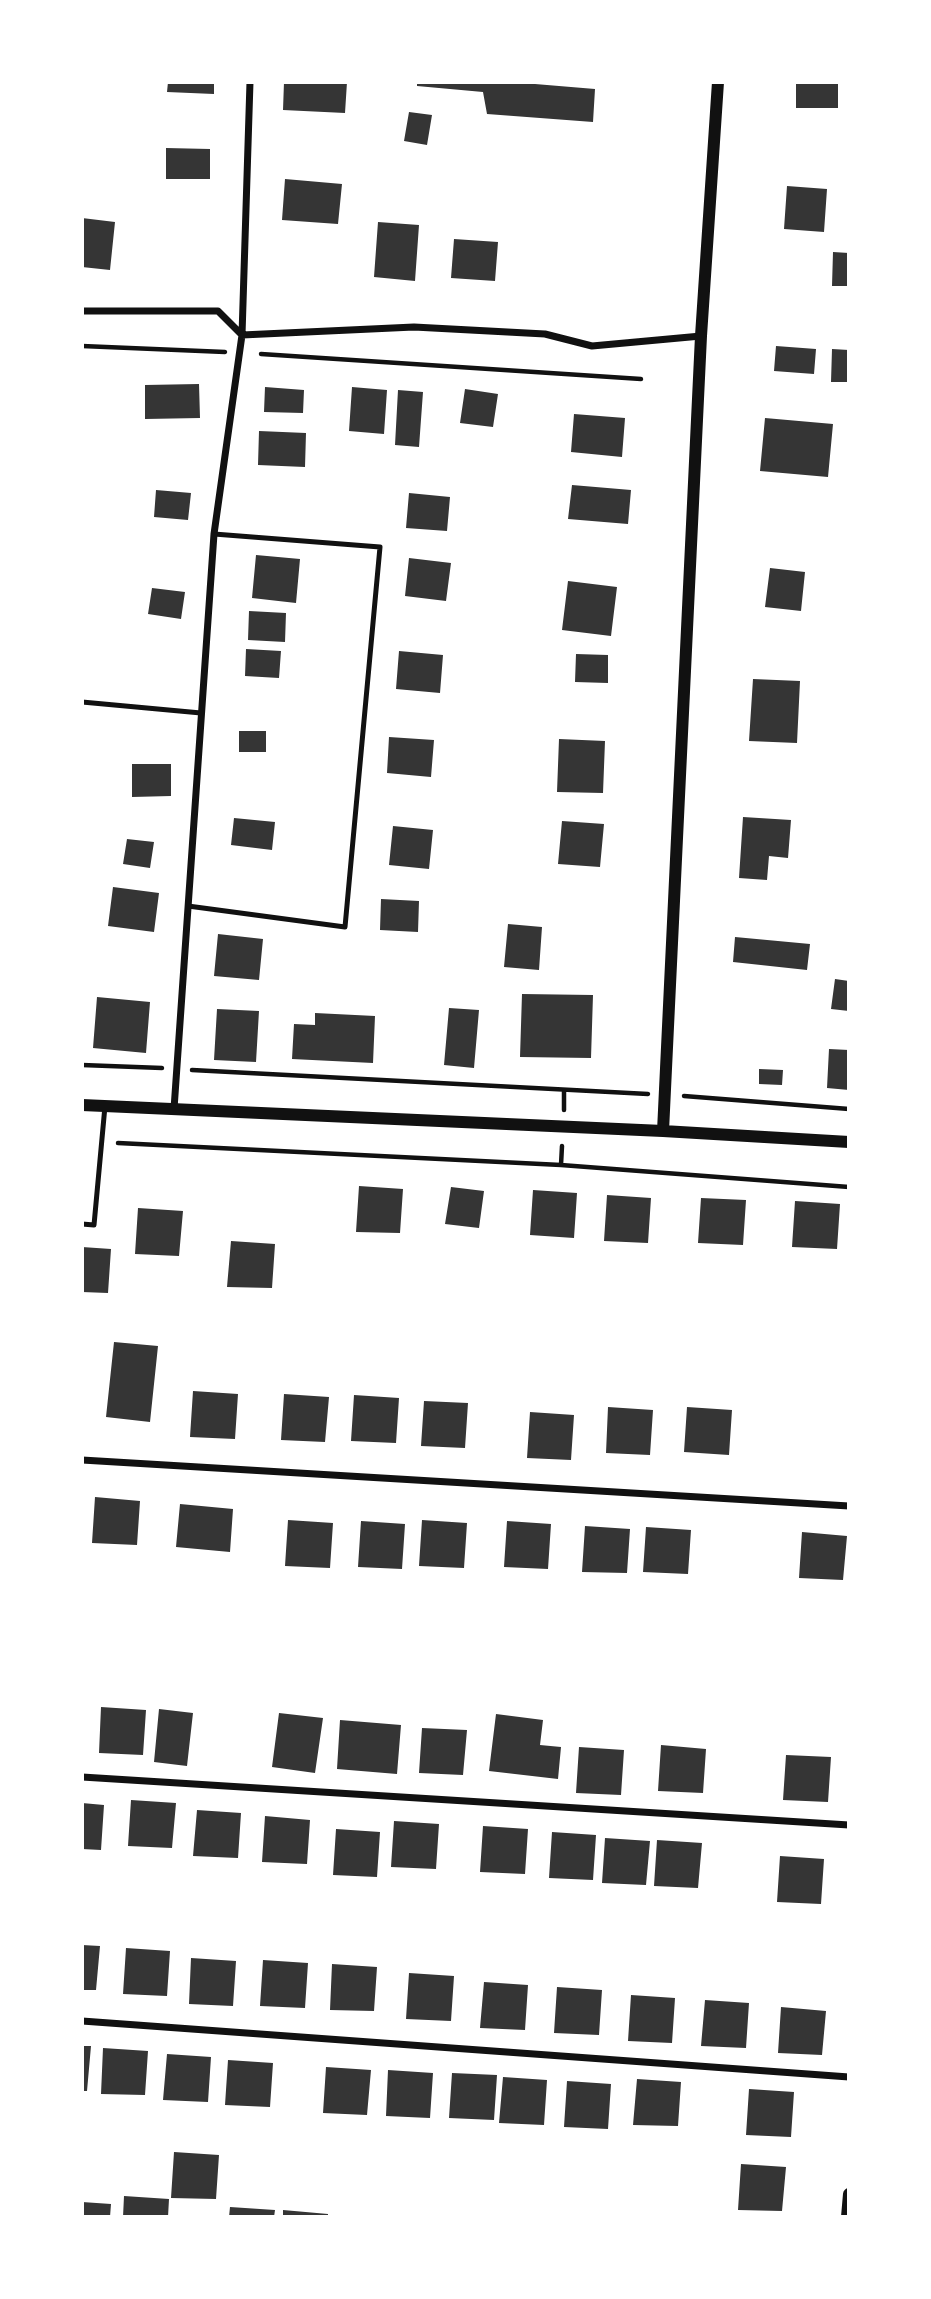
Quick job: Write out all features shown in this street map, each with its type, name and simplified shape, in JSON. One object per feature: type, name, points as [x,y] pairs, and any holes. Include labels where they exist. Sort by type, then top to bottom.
[{"type":"street","points":[[174,1109],[214,534],[242,335],[250,82]]},
{"type":"street","points":[[663,1131],[701,336],[718,82]]},
{"type":"street","points":[[82,311],[218,311],[242,335],[414,327],[545,334],[592,346],[701,336]]},
{"type":"street","points":[[82,1105],[849,1142]]},
{"type":"street","points":[[82,1460],[849,1506]]},
{"type":"street","points":[[82,1777],[849,1825]]},
{"type":"street","points":[[82,2021],[849,2077]]},
{"type":"street","points":[[847,2217],[849,2194]]},
{"type":"lane","points":[[187,906],[345,927],[380,547],[214,534]]},
{"type":"lane","points":[[82,702],[201,713]]},
{"type":"lane","points":[[82,1224],[94,1225],[105,1106]]},
{"type":"path","points":[[82,346],[239,352],[641,379]]},
{"type":"path","points":[[82,1065],[665,1095],[849,1109]]},
{"type":"path","points":[[561,1165],[564,1090]]},
{"type":"path","points":[[101,1143],[561,1165],[849,1187]]},
{"type":"building","points":[[168,82],[214,82],[214,94],[167,92]]},
{"type":"building","points":[[284,82],[347,82],[345,113],[283,110]]},
{"type":"building","points":[[417,82],[535,82],[595,89],[593,122],[487,114],[483,92],[417,86]]},
{"type":"building","points":[[796,82],[838,82],[838,108],[796,108]]},
{"type":"building","points":[[409,112],[432,115],[427,145],[404,141]]},
{"type":"building","points":[[166,148],[210,149],[210,179],[166,179]]},
{"type":"building","points":[[285,179],[342,184],[338,224],[282,220]]},
{"type":"building","points":[[787,186],[827,189],[824,232],[784,229]]},
{"type":"building","points":[[82,218],[115,222],[110,270],[82,267]]},
{"type":"building","points":[[378,222],[419,225],[415,281],[374,277]]},
{"type":"building","points":[[454,239],[498,242],[495,281],[451,278]]},
{"type":"building","points":[[833,252],[849,253],[849,286],[832,286]]},
{"type":"building","points":[[776,346],[816,349],[814,374],[774,371]]},
{"type":"building","points":[[832,349],[849,350],[849,382],[831,382]]},
{"type":"building","points":[[199,384],[200,418],[145,419],[145,385]]},
{"type":"building","points":[[265,387],[304,390],[303,413],[264,412]]},
{"type":"building","points":[[352,387],[387,390],[384,434],[349,431]]},
{"type":"building","points":[[465,389],[498,394],[493,427],[460,423]]},
{"type":"building","points":[[398,390],[423,392],[419,447],[395,445]]},
{"type":"building","points":[[574,414],[625,418],[622,457],[571,452]]},
{"type":"building","points":[[765,418],[833,424],[828,477],[760,471]]},
{"type":"building","points":[[259,431],[306,433],[305,467],[258,465]]},
{"type":"building","points":[[572,485],[631,490],[628,524],[568,519]]},
{"type":"building","points":[[156,490],[191,493],[188,520],[154,517]]},
{"type":"building","points":[[409,493],[450,497],[447,531],[406,528]]},
{"type":"building","points":[[256,555],[300,559],[296,603],[252,598]]},
{"type":"building","points":[[409,558],[451,563],[446,601],[405,596]]},
{"type":"building","points":[[770,568],[805,572],[801,611],[765,607]]},
{"type":"building","points":[[568,581],[617,587],[611,636],[562,630]]},
{"type":"building","points":[[152,588],[185,592],[181,619],[148,614]]},
{"type":"building","points":[[249,611],[286,613],[285,642],[248,640]]},
{"type":"building","points":[[246,649],[281,651],[279,678],[245,676]]},
{"type":"building","points":[[399,651],[443,655],[440,693],[396,689]]},
{"type":"building","points":[[576,654],[608,655],[608,683],[575,682]]},
{"type":"building","points":[[753,679],[800,681],[797,743],[749,741]]},
{"type":"building","points":[[239,731],[266,731],[266,752],[239,752]]},
{"type":"building","points":[[389,737],[434,740],[431,777],[387,773]]},
{"type":"building","points":[[559,739],[605,741],[603,793],[557,792]]},
{"type":"building","points":[[132,764],[171,764],[171,796],[132,797]]},
{"type":"building","points":[[743,817],[791,820],[788,858],[769,856],[767,880],[739,878]]},
{"type":"building","points":[[234,818],[275,822],[272,850],[231,845]]},
{"type":"building","points":[[562,821],[604,824],[600,867],[558,864]]},
{"type":"building","points":[[393,826],[433,830],[429,869],[389,865]]},
{"type":"building","points":[[127,839],[154,842],[150,868],[123,864]]},
{"type":"building","points":[[113,887],[159,893],[154,932],[108,926]]},
{"type":"building","points":[[381,899],[419,901],[418,932],[380,930]]},
{"type":"building","points":[[508,924],[542,927],[539,970],[504,967]]},
{"type":"building","points":[[218,934],[263,939],[259,980],[214,976]]},
{"type":"building","points":[[735,937],[810,944],[807,970],[733,962]]},
{"type":"building","points":[[835,979],[849,981],[849,1011],[831,1009]]},
{"type":"building","points":[[522,994],[593,995],[591,1058],[520,1057]]},
{"type":"building","points":[[97,997],[150,1002],[146,1053],[93,1048]]},
{"type":"building","points":[[449,1008],[479,1010],[474,1068],[444,1065]]},
{"type":"building","points":[[217,1009],[259,1011],[256,1062],[214,1060]]},
{"type":"building","points":[[315,1013],[375,1016],[373,1063],[292,1059],[294,1024],[315,1025]]},
{"type":"building","points":[[829,1049],[849,1050],[849,1090],[827,1088]]},
{"type":"building","points":[[759,1069],[783,1070],[782,1085],[759,1084]]},
{"type":"building","points":[[359,1186],[403,1189],[400,1233],[356,1232]]},
{"type":"building","points":[[451,1187],[484,1191],[479,1228],[445,1224]]},
{"type":"building","points":[[533,1190],[577,1193],[574,1238],[530,1235]]},
{"type":"building","points":[[607,1195],[651,1198],[648,1243],[604,1241]]},
{"type":"building","points":[[701,1198],[746,1200],[743,1245],[698,1243]]},
{"type":"building","points":[[795,1201],[840,1204],[837,1249],[792,1247]]},
{"type":"building","points":[[138,1208],[183,1211],[179,1256],[135,1254]]},
{"type":"building","points":[[231,1241],[275,1244],[272,1288],[227,1287]]},
{"type":"building","points":[[82,1247],[111,1249],[108,1293],[82,1292]]},
{"type":"building","points":[[114,1342],[158,1346],[150,1422],[106,1417]]},
{"type":"building","points":[[193,1391],[238,1394],[235,1439],[190,1437]]},
{"type":"building","points":[[284,1394],[329,1397],[325,1442],[281,1440]]},
{"type":"building","points":[[354,1395],[399,1398],[396,1443],[351,1441]]},
{"type":"building","points":[[424,1401],[468,1403],[465,1448],[421,1446]]},
{"type":"building","points":[[608,1407],[653,1410],[650,1455],[606,1453]]},
{"type":"building","points":[[687,1407],[732,1410],[729,1455],[684,1452]]},
{"type":"building","points":[[530,1412],[574,1415],[571,1460],[527,1458]]},
{"type":"building","points":[[95,1497],[140,1501],[137,1545],[92,1543]]},
{"type":"building","points":[[180,1504],[233,1509],[230,1552],[176,1547]]},
{"type":"building","points":[[288,1520],[333,1523],[330,1568],[285,1566]]},
{"type":"building","points":[[422,1520],[467,1523],[464,1568],[419,1566]]},
{"type":"building","points":[[361,1521],[405,1524],[402,1569],[358,1567]]},
{"type":"building","points":[[507,1521],[551,1524],[548,1569],[504,1567]]},
{"type":"building","points":[[585,1526],[630,1529],[627,1573],[582,1572]]},
{"type":"building","points":[[646,1527],[691,1530],[688,1574],[643,1572]]},
{"type":"building","points":[[802,1532],[847,1536],[843,1580],[799,1578]]},
{"type":"building","points":[[101,1707],[146,1710],[143,1755],[99,1753]]},
{"type":"building","points":[[159,1709],[193,1713],[187,1766],[154,1762]]},
{"type":"building","points":[[279,1713],[323,1718],[315,1773],[272,1767]]},
{"type":"building","points":[[496,1714],[543,1720],[540,1745],[561,1747],[558,1779],[489,1771]]},
{"type":"building","points":[[340,1720],[401,1725],[397,1774],[337,1769]]},
{"type":"building","points":[[422,1728],[467,1730],[463,1775],[419,1773]]},
{"type":"building","points":[[661,1745],[706,1749],[703,1793],[658,1791]]},
{"type":"building","points":[[579,1747],[624,1750],[621,1795],[576,1793]]},
{"type":"building","points":[[786,1755],[831,1757],[828,1802],[783,1800]]},
{"type":"building","points":[[131,1800],[176,1803],[172,1848],[128,1846]]},
{"type":"building","points":[[82,1803],[104,1805],[101,1850],[82,1849]]},
{"type":"building","points":[[197,1810],[241,1813],[238,1858],[193,1856]]},
{"type":"building","points":[[265,1816],[310,1820],[307,1864],[262,1862]]},
{"type":"building","points":[[394,1821],[439,1824],[436,1869],[391,1867]]},
{"type":"building","points":[[483,1826],[528,1829],[525,1874],[480,1872]]},
{"type":"building","points":[[336,1829],[380,1832],[377,1877],[333,1875]]},
{"type":"building","points":[[552,1832],[596,1835],[593,1880],[549,1878]]},
{"type":"building","points":[[605,1838],[650,1841],[646,1885],[602,1883]]},
{"type":"building","points":[[657,1840],[702,1843],[698,1888],[654,1886]]},
{"type":"building","points":[[780,1856],[824,1859],[821,1904],[777,1902]]},
{"type":"building","points":[[82,1945],[100,1946],[96,1990],[82,1990]]},
{"type":"building","points":[[126,1948],[170,1951],[167,1996],[123,1994]]},
{"type":"building","points":[[191,1958],[236,1961],[233,2006],[189,2004]]},
{"type":"building","points":[[263,1960],[308,1963],[305,2008],[260,2006]]},
{"type":"building","points":[[332,1964],[377,1967],[374,2011],[330,2010]]},
{"type":"building","points":[[409,1973],[454,1976],[451,2021],[406,2019]]},
{"type":"building","points":[[484,1982],[528,1985],[525,2030],[480,2028]]},
{"type":"building","points":[[557,1987],[602,1990],[599,2035],[554,2033]]},
{"type":"building","points":[[631,1995],[675,1998],[672,2043],[628,2041]]},
{"type":"building","points":[[705,2000],[749,2003],[746,2048],[701,2046]]},
{"type":"building","points":[[781,2007],[826,2011],[822,2055],[778,2053]]},
{"type":"building","points":[[82,2046],[91,2046],[87,2091],[82,2091]]},
{"type":"building","points":[[103,2048],[148,2051],[145,2095],[101,2094]]},
{"type":"building","points":[[167,2054],[211,2057],[208,2102],[163,2100]]},
{"type":"building","points":[[228,2060],[273,2063],[270,2107],[225,2105]]},
{"type":"building","points":[[326,2067],[371,2070],[367,2115],[323,2113]]},
{"type":"building","points":[[388,2070],[433,2073],[430,2118],[386,2116]]},
{"type":"building","points":[[452,2073],[497,2075],[494,2120],[449,2118]]},
{"type":"building","points":[[503,2077],[547,2080],[544,2125],[499,2123]]},
{"type":"building","points":[[637,2079],[681,2082],[678,2126],[633,2125]]},
{"type":"building","points":[[567,2081],[611,2084],[608,2129],[564,2127]]},
{"type":"building","points":[[749,2089],[794,2092],[791,2137],[746,2135]]},
{"type":"building","points":[[174,2152],[219,2155],[216,2199],[171,2198]]},
{"type":"building","points":[[741,2164],[786,2167],[782,2211],[738,2210]]},
{"type":"building","points":[[124,2196],[169,2199],[168,2217],[123,2217]]},
{"type":"building","points":[[82,2202],[111,2204],[110,2217],[82,2217]]},
{"type":"building","points":[[230,2207],[275,2210],[274,2217],[229,2217]]},
{"type":"building","points":[[283,2210],[328,2214],[328,2217],[283,2217]]}]
